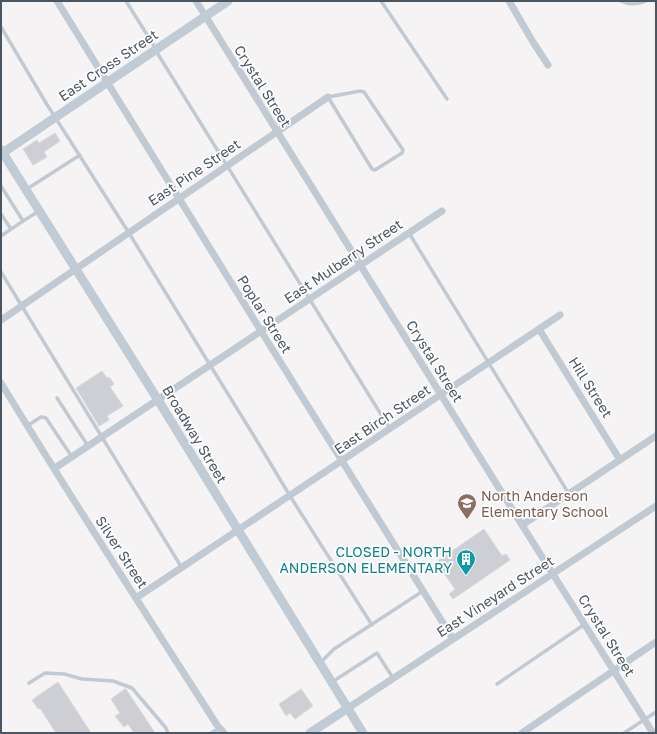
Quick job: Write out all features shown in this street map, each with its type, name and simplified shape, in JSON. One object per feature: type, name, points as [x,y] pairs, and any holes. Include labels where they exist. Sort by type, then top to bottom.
[{"type":"main road","name":"East Cross Street","points":[[2,152],[228,1]]},
{"type":"main road","name":"Broadway Street","points":[[2,152],[158,400],[362,732]]},
{"type":"main road","points":[[315,732],[348,708]]},
{"type":"street","name":"Poplar Street","points":[[56,1],[453,639]]},
{"type":"street","name":"Crystal Street","points":[[196,1],[360,266],[522,525],[615,670],[653,733]]},
{"type":"street","points":[[509,1],[548,65]]},
{"type":"street","name":"East Pine Street","points":[[1,320],[328,97]]},
{"type":"street","name":"East Mulberry Street","points":[[54,468],[442,211]]},
{"type":"street","name":"East Birch Street","points":[[136,598],[560,315]]},
{"type":"street","name":"Hill Street","points":[[538,329],[620,460]]},
{"type":"street","name":"Silver Street","points":[[1,383],[136,598],[222,730]]},
{"type":"street","points":[[522,525],[656,436]]},
{"type":"street","name":"East Vineyard Street","points":[[348,708],[656,506]]},
{"type":"street","points":[[522,733],[656,642]]},
{"type":"lane","points":[[126,1],[390,429]]},
{"type":"lane","points":[[381,1],[447,99]]},
{"type":"lane","points":[[621,1],[627,4],[639,4],[646,1]]},
{"type":"lane","points":[[1,27],[129,232],[290,496],[372,625]]},
{"type":"lane","points":[[360,91],[364,92],[403,150],[402,153],[375,170],[372,169],[328,97],[360,91]]},
{"type":"lane","points":[[26,190],[80,155]]},
{"type":"lane","points":[[1,186],[23,221]]},
{"type":"lane","points":[[1,236],[39,211]]},
{"type":"lane","points":[[1,214],[11,229]]},
{"type":"lane","points":[[409,233],[569,494]]},
{"type":"lane","points":[[1,272],[182,568]]},
{"type":"lane","points":[[57,398],[88,446]]},
{"type":"lane","points":[[28,426],[41,417],[46,418],[72,457]]},
{"type":"lane","points":[[320,662],[334,649],[423,591]]},
{"type":"lane","points":[[497,684],[585,624]]},
{"type":"lane","points":[[332,682],[377,653],[393,678]]},
{"type":"lane","points":[[29,683],[45,673],[64,674],[82,680],[113,681],[132,688],[166,728],[168,733]]},
{"type":"lane","points":[[624,733],[656,712]]},
{"type":"lane","points":[[211,733],[222,730]]},
{"type":"building","points":[[55,133],[60,141],[44,152],[47,157],[33,165],[23,149],[37,140],[39,143]]},
{"type":"building","points":[[102,371],[114,384],[110,387],[123,406],[107,416],[109,420],[99,426],[76,388]]},
{"type":"building","name":"CLOSED - NORTH ANDERSON ELEMENTARY","points":[[484,529],[502,556],[506,554],[510,560],[453,599],[449,594],[455,589],[436,562]]},
{"type":"building","points":[[58,682],[91,733],[56,733],[40,708],[38,709],[32,700]]},
{"type":"building","points":[[125,689],[155,733],[134,733],[128,724],[124,727],[115,716],[120,713],[111,699]]},
{"type":"building","points":[[301,689],[313,706],[295,719],[290,713],[286,716],[279,704]]},
{"type":"place","name":"North Anderson Elementary School","points":[[467,520]]},
{"type":"place","name":"CLOSED - NORTH ANDERSON ELEMENTARY","points":[[466,576]]}]
